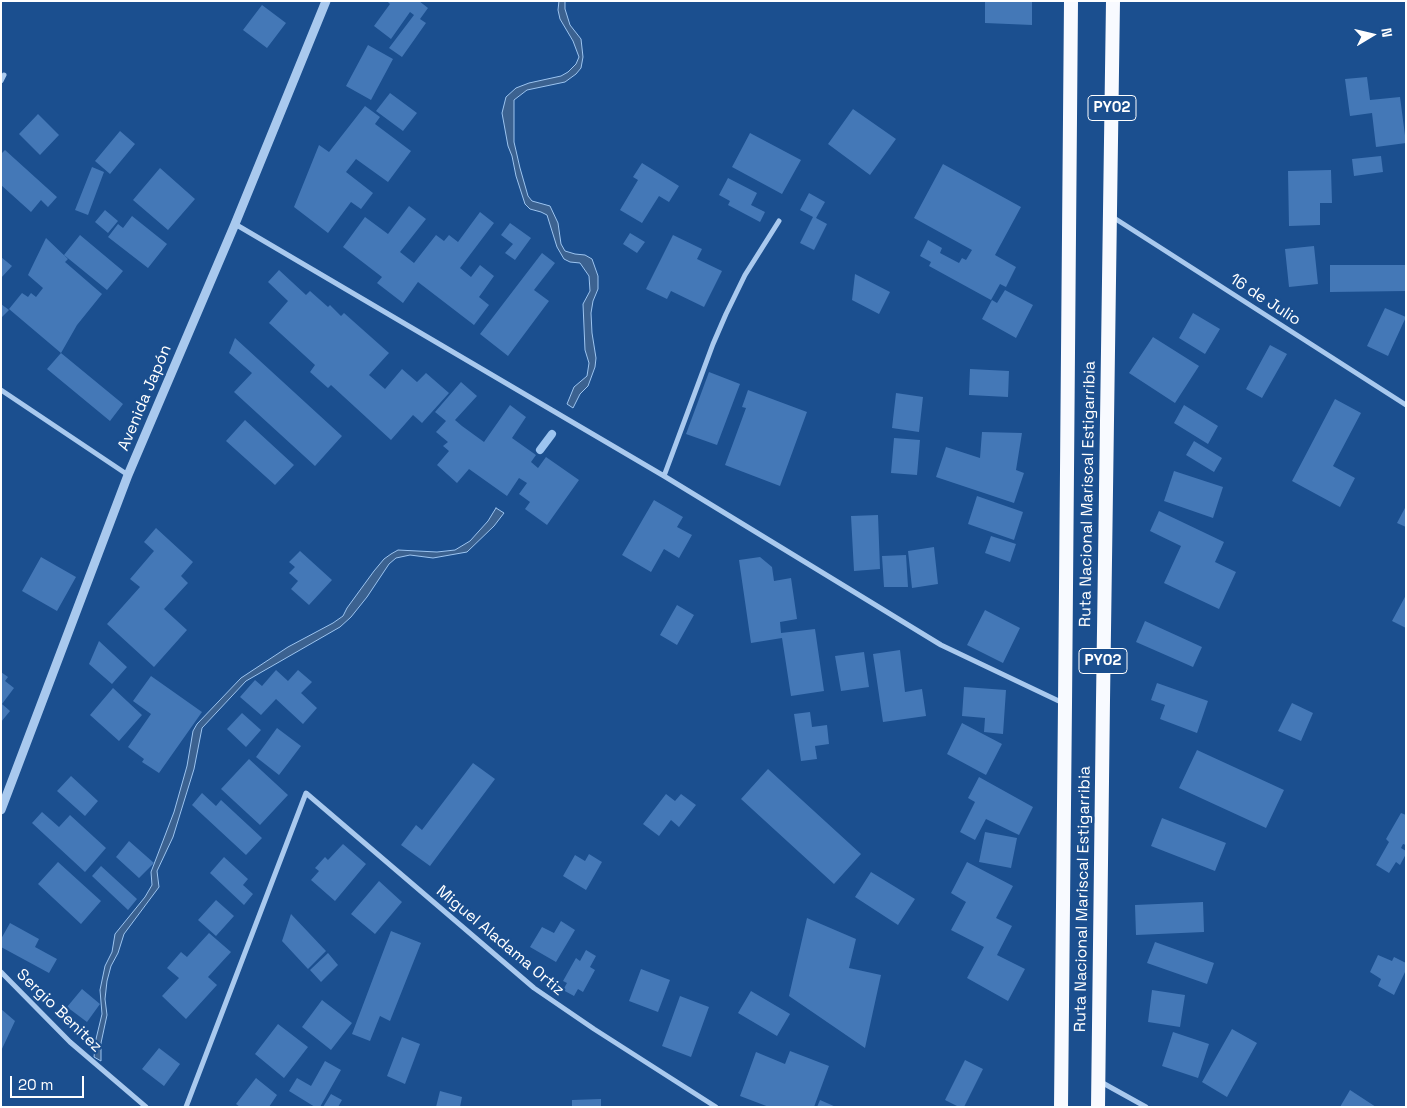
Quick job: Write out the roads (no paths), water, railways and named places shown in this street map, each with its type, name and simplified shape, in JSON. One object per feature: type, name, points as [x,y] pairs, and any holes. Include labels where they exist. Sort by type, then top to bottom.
[{"type":"highway","name":"Ruta Nacional Mariscal Estigarribia","points":[[1061,1107],[1071,1]]},
{"type":"highway","name":"Ruta Nacional Mariscal Estigarribia","points":[[1098,1107],[1114,1]]},
{"type":"street","name":"Avenida Japón","points":[[1,810],[128,475],[235,224],[326,1]]},
{"type":"street","points":[[1,81],[4,74]]},
{"type":"street","name":"16 de Julio","points":[[1110,216],[1406,405]]},
{"type":"street","points":[[664,476],[726,314],[746,275],[779,221]]},
{"type":"street","points":[[235,224],[664,476],[941,645],[1065,704]]},
{"type":"street","points":[[1,390],[128,475]]},
{"type":"street","name":"Miguel Aladama Ortiz","points":[[186,1107],[306,792],[534,988],[716,1107]]},
{"type":"street","name":"Sergio Benitez","points":[[1,972],[70,1042],[146,1107]]},
{"type":"street","points":[[1098,1081],[1146,1107]]},
{"type":"water","points":[[559,1],[565,1],[565,9],[570,25],[581,39],[583,57],[581,68],[565,82],[527,90],[514,100],[514,142],[528,196],[532,201],[550,206],[558,223],[561,244],[565,251],[585,255],[592,259],[598,276],[598,289],[591,313],[596,358],[595,367],[588,386],[580,394],[573,408],[567,404],[574,387],[587,376],[589,363],[585,350],[583,304],[590,291],[589,276],[580,263],[564,259],[557,247],[547,215],[530,209],[525,204],[508,146],[502,113],[506,97],[516,88],[561,76],[576,64],[579,57],[573,41],[560,19]]},
{"type":"water","points":[[496,508],[504,513],[494,526],[467,552],[433,558],[410,555],[396,558],[389,564],[351,617],[340,627],[246,681],[202,728],[194,769],[173,837],[157,871],[159,887],[124,934],[118,953],[111,966],[105,999],[107,1015],[101,1043],[101,1061],[94,1057],[102,1014],[100,990],[105,966],[112,952],[115,934],[145,897],[152,885],[151,872],[174,812],[187,766],[193,731],[197,724],[241,678],[288,647],[343,616],[384,559],[398,550],[437,552],[455,550],[470,541],[488,521]]},
{"type":"waterway","points":[[540,450],[552,434]]}]
